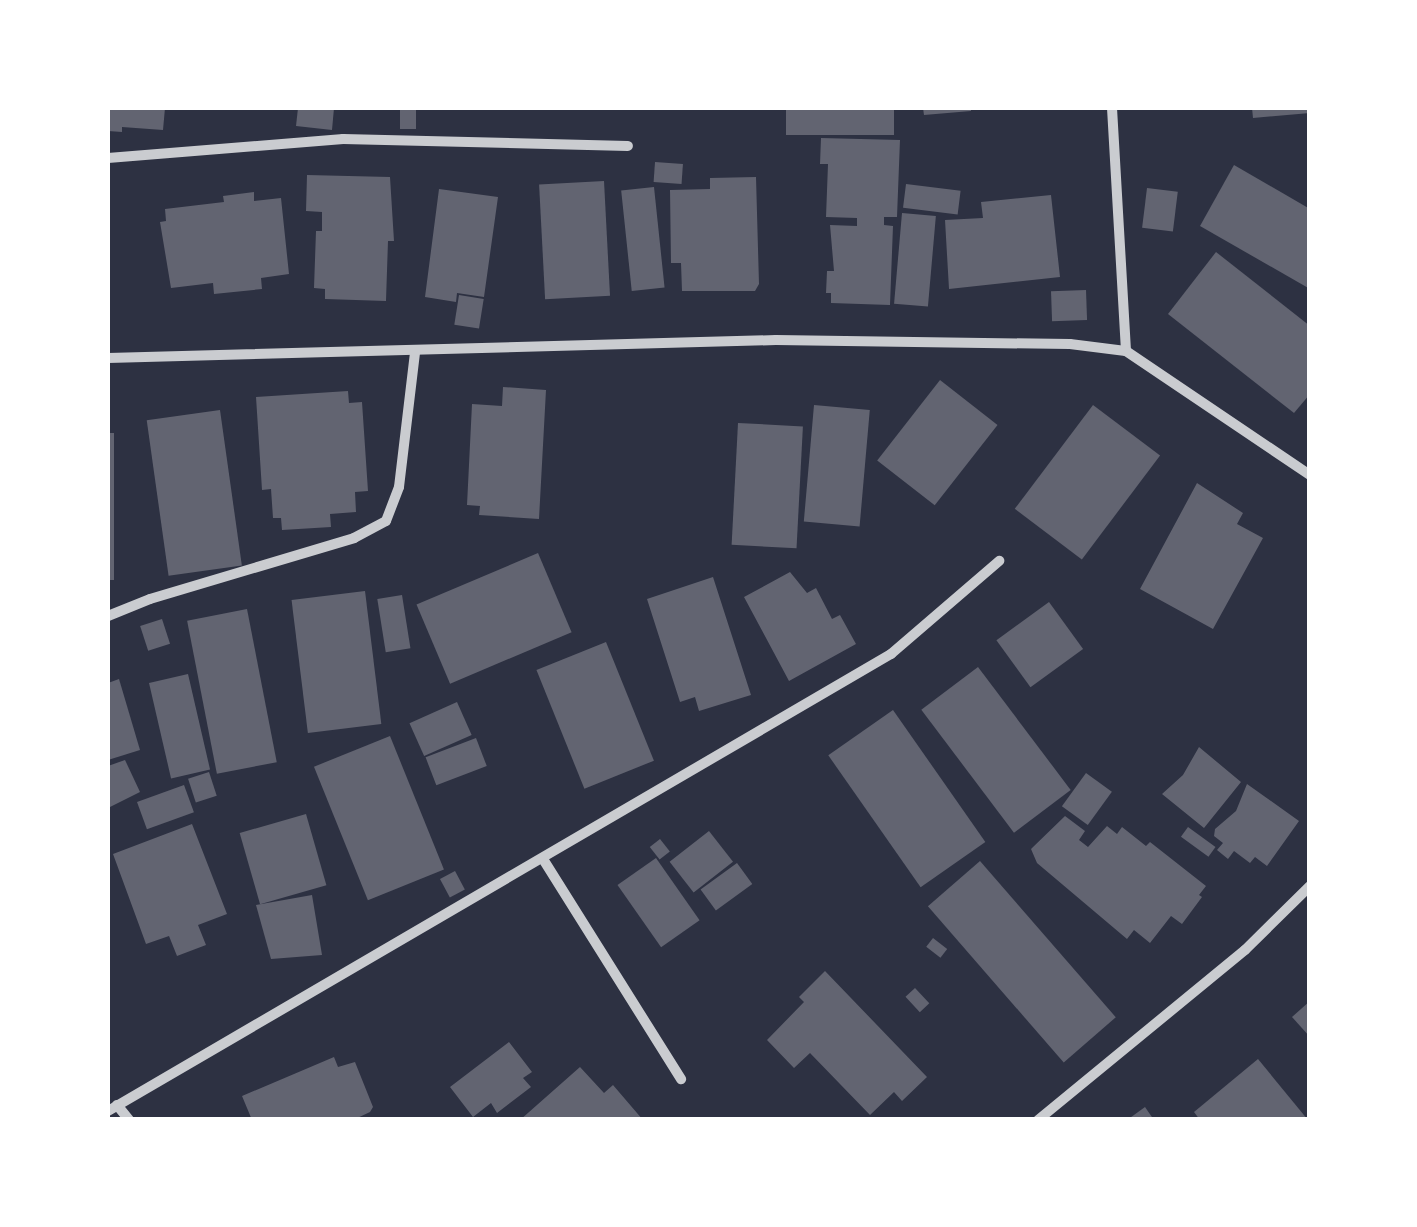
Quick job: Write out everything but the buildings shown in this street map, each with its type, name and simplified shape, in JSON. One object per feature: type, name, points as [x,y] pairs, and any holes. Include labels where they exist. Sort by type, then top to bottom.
[{"type":"street","points":[[1112,108],[1126,350]]},
{"type":"street","points":[[108,158],[343,139],[628,146]]},
{"type":"street","points":[[108,358],[776,340],[1070,344],[1126,350],[1310,475]]},
{"type":"street","points":[[108,616],[150,598],[354,538],[386,521],[399,487],[415,352]]},
{"type":"street","points":[[129,1120],[112,1108],[891,654],[1000,561]]},
{"type":"street","points":[[543,859],[681,1080]]},
{"type":"street","points":[[1038,1120],[1245,950],[1310,886]]}]
